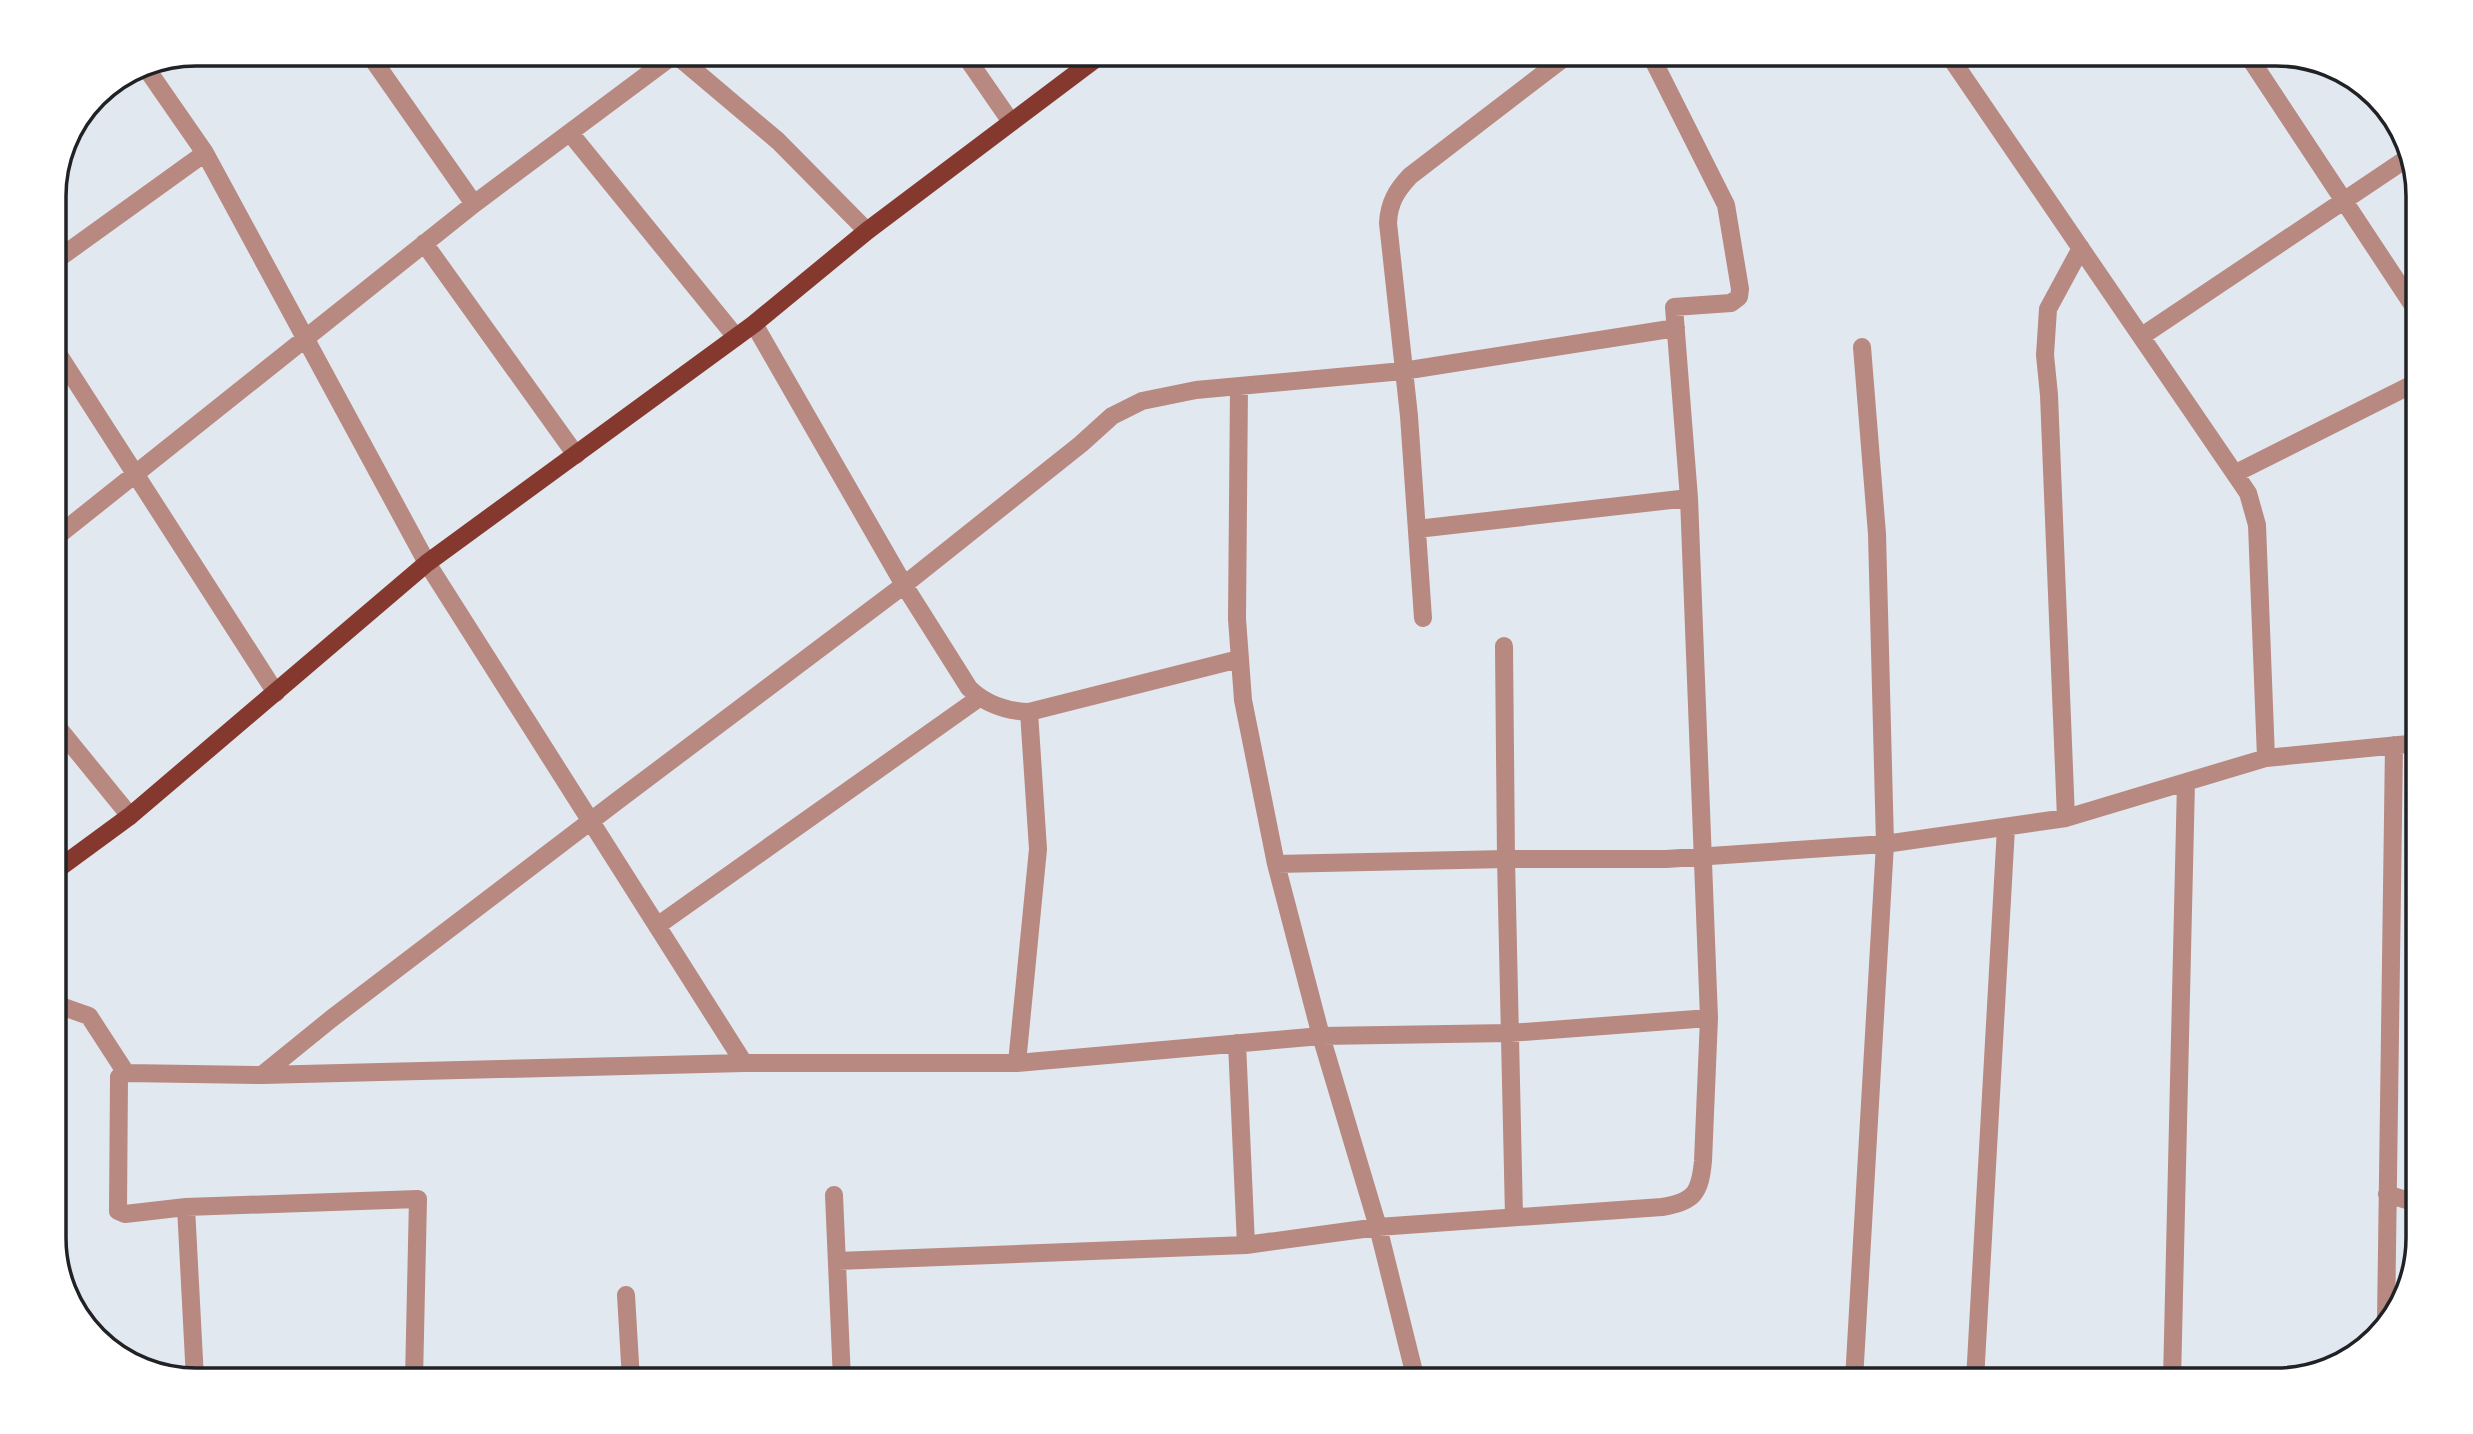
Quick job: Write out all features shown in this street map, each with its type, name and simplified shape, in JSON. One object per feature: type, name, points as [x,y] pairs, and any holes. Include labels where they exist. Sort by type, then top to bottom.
[{"type":"main road","points":[[67,862],[130,816],[427,563],[754,324],[867,231],[1085,67]]},
{"type":"street","points":[[1423,618],[1404,371],[1388,211],[1395,192],[1410,176],[1553,66]]},
{"type":"street","points":[[837,1261],[1246,1245],[1378,1227],[1662,1207],[1690,1199],[1701,1179],[1709,1018],[1689,498],[1674,307],[1731,303],[1739,297],[1740,289],[1726,205],[1656,66]]},
{"type":"street","points":[[1956,66],[2248,494],[2257,524],[2266,758]]},
{"type":"street","points":[[2254,66],[2406,295]]},
{"type":"street","points":[[378,67],[474,204]]},
{"type":"street","points":[[67,529],[424,243],[658,67]]},
{"type":"street","points":[[690,67],[778,141],[867,231]]},
{"type":"street","points":[[973,67],[1011,122]]},
{"type":"street","points":[[151,75],[205,153],[427,563],[744,1063]]},
{"type":"street","points":[[570,132],[736,337]]},
{"type":"street","points":[[67,252],[205,153]]},
{"type":"street","points":[[2142,336],[2402,162]]},
{"type":"street","points":[[424,243],[576,455]]},
{"type":"street","points":[[2066,818],[2049,395],[2045,355],[2048,309],[2081,248]]},
{"type":"street","points":[[754,324],[904,585],[969,688],[979,698],[1005,709],[1030,712],[1238,659]]},
{"type":"street","points":[[262,1075],[331,1019],[904,585],[1081,444],[1112,416],[1142,401],[1196,390],[1404,371],[1676,328]]},
{"type":"street","points":[[1855,1368],[1885,844],[1877,534],[1862,347]]},
{"type":"street","points":[[67,368],[276,693]]},
{"type":"street","points":[[1239,387],[1238,659],[1243,700],[1276,864],[1321,1036],[1378,1227],[1413,1368]]},
{"type":"street","points":[[2236,473],[2406,387]]},
{"type":"street","points":[[1417,529],[1689,498]]},
{"type":"street","points":[[1504,646],[1514,1216]]},
{"type":"street","points":[[657,926],[979,698]]},
{"type":"street","points":[[1017,1063],[1038,849],[1030,712]]},
{"type":"street","points":[[67,739],[130,816]]},
{"type":"street","points":[[1276,864],[1703,858],[1885,844],[2066,818],[2266,758],[2406,744]]},
{"type":"street","points":[[2386,1307],[2394,745]]},
{"type":"street","points":[[2172,1368],[2186,782]]},
{"type":"street","points":[[1976,1368],[2006,828]]},
{"type":"street","points":[[67,1008],[89,1016],[126,1073]]},
{"type":"street","points":[[414,1368],[418,1199],[186,1207],[125,1214],[118,1211],[120,1077],[126,1073],[262,1075],[744,1063],[1017,1063],[1321,1036],[1510,1033],[1709,1018]]},
{"type":"street","points":[[1237,1043],[1246,1245]]},
{"type":"street","points":[[2387,1194],[2406,1200]]},
{"type":"street","points":[[834,1195],[841,1368]]},
{"type":"street","points":[[186,1207],[194,1368]]},
{"type":"street","points":[[626,1295],[630,1368]]}]
